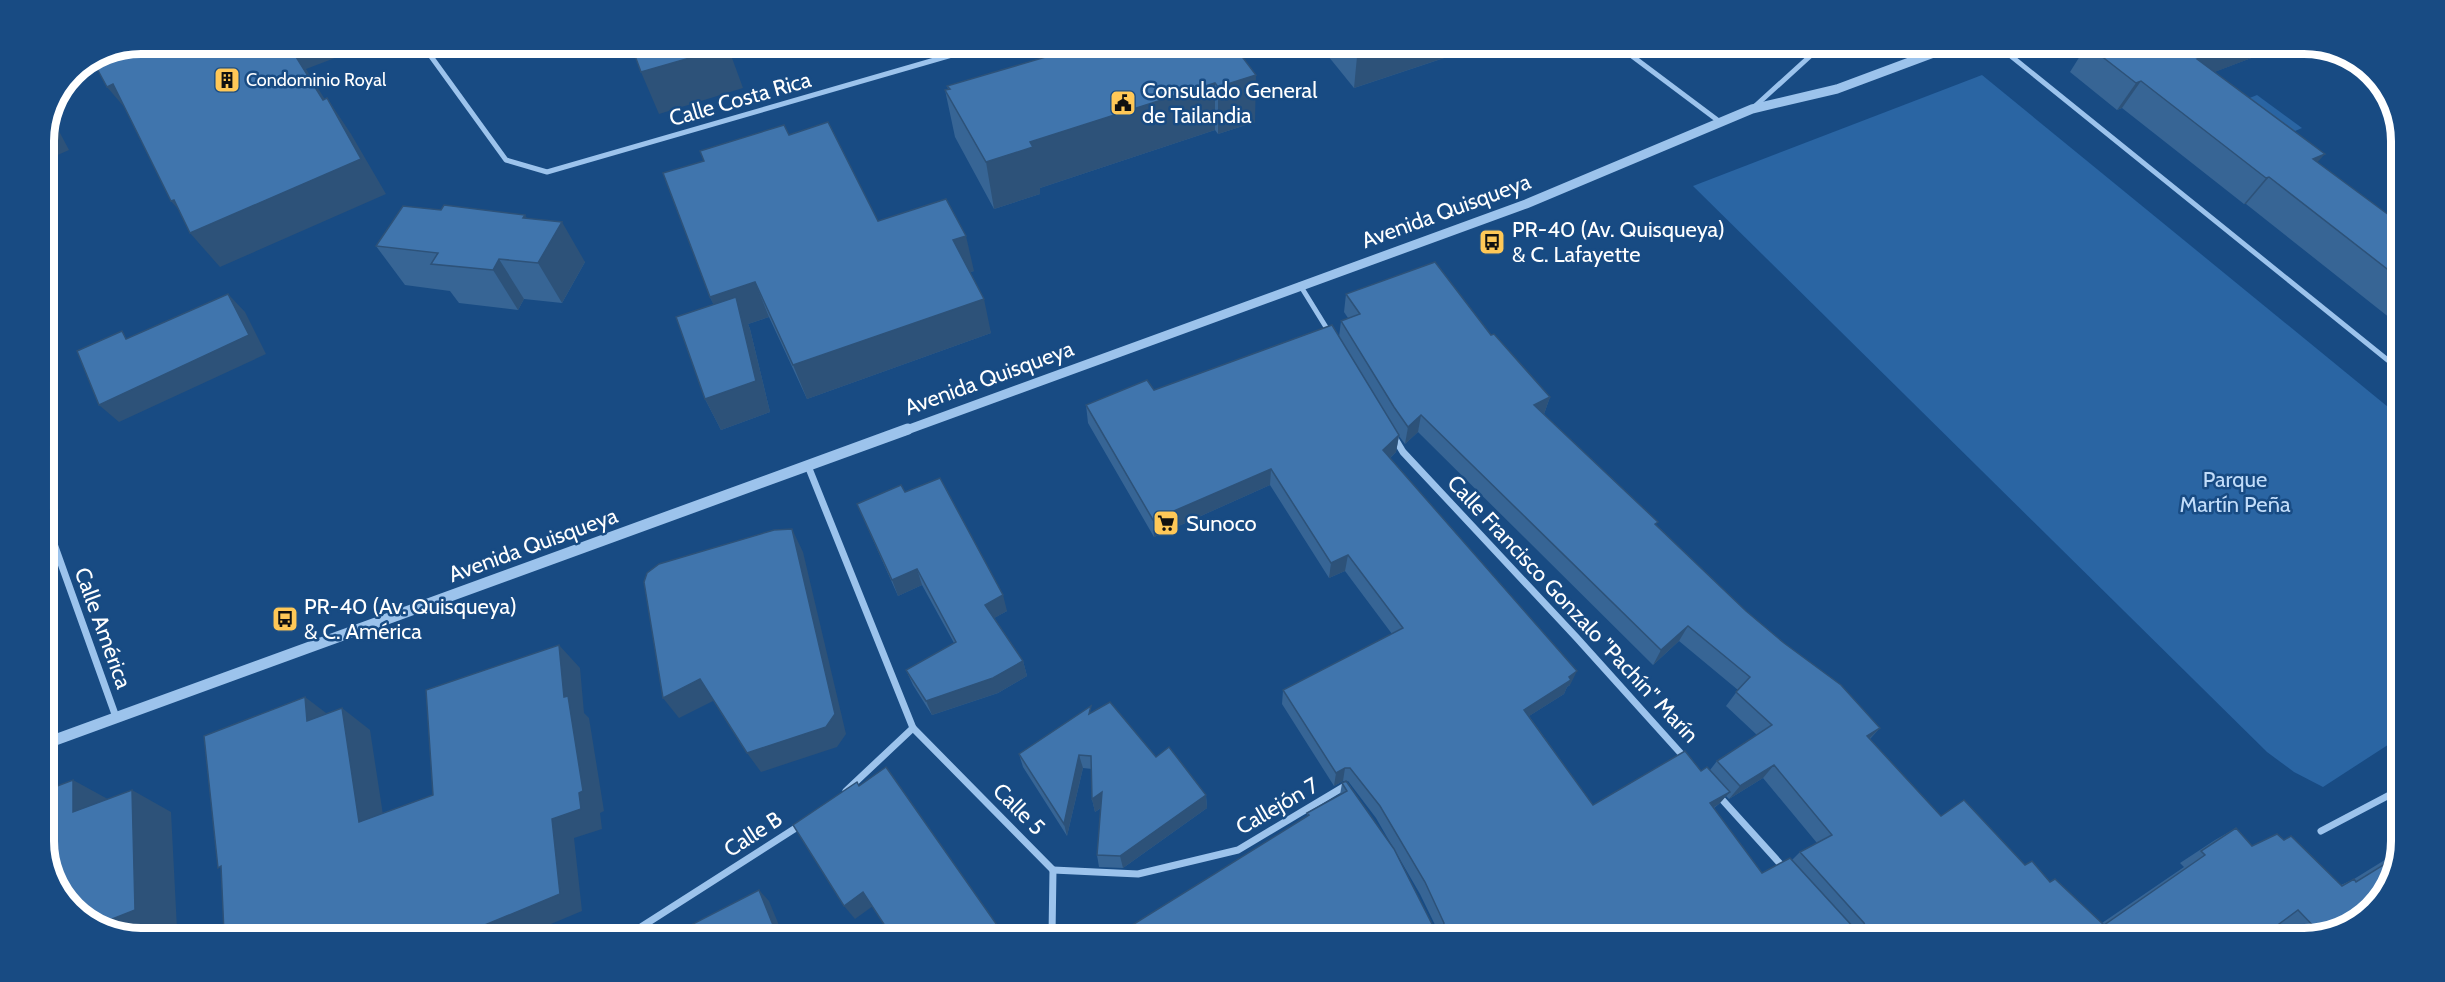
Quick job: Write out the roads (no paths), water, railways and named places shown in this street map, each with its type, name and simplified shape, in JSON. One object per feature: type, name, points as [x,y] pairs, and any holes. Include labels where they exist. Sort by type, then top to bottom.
[{"type":"street","name":"Calle Costa Rica","points":[[429,54],[506,159],[547,172],[955,54]]},
{"type":"street","points":[[1629,54],[1720,122]]},
{"type":"street","points":[[1752,109],[1812,54]]},
{"type":"street","name":"Avenida Quisqueya","points":[[54,740],[1526,204],[1752,109],[1837,89],[1931,54]]},
{"type":"street","points":[[2008,54],[2391,363]]},
{"type":"street","points":[[1300,285],[1336,344]]},
{"type":"street","name":"Calle Francisco Gonzalo \"Pachín\" Marín","points":[[1391,432],[1403,452],[1576,637],[1687,761]]},
{"type":"street","points":[[808,466],[913,728],[836,800]]},
{"type":"street","name":"Calle América","points":[[54,544],[116,717]]},
{"type":"street","name":"Calle 5","points":[[913,728],[1053,870]]},
{"type":"street","name":"Callejón 7","points":[[1053,870],[1138,874],[1238,850],[1345,786],[1352,794]]},
{"type":"street","points":[[1711,787],[1791,876]]},
{"type":"street","points":[[2321,831],[2391,794]]},
{"type":"street","name":"Calle B","points":[[639,928],[807,821]]},
{"type":"street","points":[[1052,928],[1053,870]]},
{"type":"place","name":"Condominio Royal","points":[[227,80]]},
{"type":"place","name":"Consulado General de Tailandia","points":[[1123,103]]},
{"type":"place","name":"PR-40 (Av. Quisqueya) & C. Lafayette","points":[[1492,242]]},
{"type":"place","name":"Sunoco","points":[[1166,523]]},
{"type":"place","name":"PR-40 (Av. Quisqueya) & C. América","points":[[285,619]]},
{"type":"park label","name":"Parque Martín Peña","points":[[2235,492]]}]
